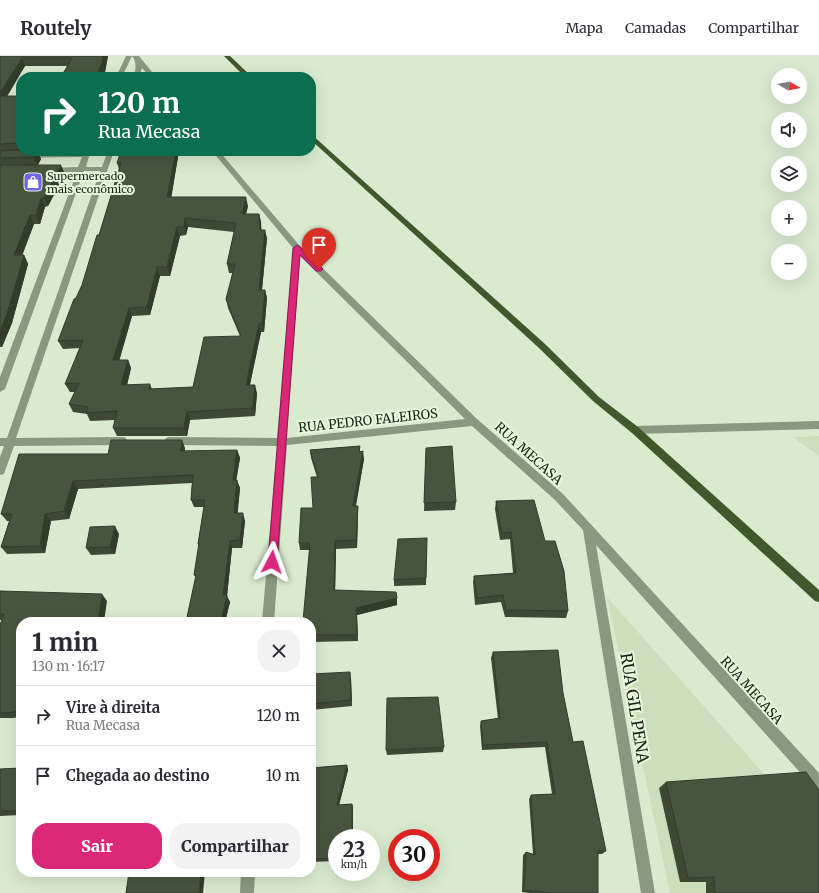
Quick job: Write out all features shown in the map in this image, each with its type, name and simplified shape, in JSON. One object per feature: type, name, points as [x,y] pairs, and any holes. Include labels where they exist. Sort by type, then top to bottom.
[{"type":"main road","points":[[227,56],[244,72]]},
{"type":"main road","points":[[316,141],[542,346],[596,399],[635,430],[819,597]]},
{"type":"street","points":[[121,72],[129,56]]},
{"type":"street","points":[[137,56],[138,72]]},
{"type":"street","points":[[137,56],[149,72]]},
{"type":"street","points":[[0,156],[16,155]]},
{"type":"street","points":[[0,390],[86,156]]},
{"type":"street","points":[[0,471],[109,156]]},
{"type":"street","name":"RUA MECASA","points":[[219,156],[297,248],[474,422],[559,497],[819,783]]},
{"type":"street","points":[[44,170],[104,169]]},
{"type":"street","points":[[268,617],[297,248]]},
{"type":"street","name":"RUA PEDRO FALEIROS","points":[[162,441],[282,442],[474,422]]},
{"type":"street","points":[[635,430],[819,425]]},
{"type":"street","points":[[0,442],[130,441]]},
{"type":"street","name":"RUA GIL PENA","points":[[588,529],[648,893]]},
{"type":"street","points":[[247,893],[248,877]]},
{"type":"shaded area","points":[[819,436],[819,456],[793,437]]},
{"type":"shaded area","points":[[607,597],[819,836],[819,893],[670,893]]},
{"type":"building","points":[[0,56],[103,56],[98,72],[64,72],[72,58],[22,58],[0,93]]},
{"type":"building","points":[[0,96],[16,96],[16,143],[0,144]]},
{"type":"building","points":[[16,150],[16,156],[34,156],[0,158],[0,151]]},
{"type":"building","points":[[119,156],[175,156],[167,197],[246,197],[242,214],[259,214],[260,230],[265,230],[259,290],[265,290],[262,324],[259,324],[246,385],[255,385],[253,408],[187,412],[184,428],[113,428],[117,411],[86,413],[88,407],[69,404],[79,383],[65,384],[83,340],[58,341],[74,299],[76,298],[82,285],[121,163],[117,163]],"holes":[[[185,218],[236,223],[227,264],[235,264],[226,299],[241,336],[204,337],[193,387],[149,389],[150,384],[121,385],[128,360],[113,360],[129,308],[147,307],[157,267],[167,267],[177,227],[184,227]]]},
{"type":"building","points":[[0,165],[61,165],[44,198],[41,198],[36,215],[30,215],[14,255],[24,255],[7,314],[0,331]]},
{"type":"building","points":[[111,440],[182,440],[180,451],[237,450],[233,480],[237,480],[234,513],[243,513],[240,540],[230,541],[223,595],[227,595],[222,617],[187,617],[196,575],[194,575],[205,500],[191,500],[193,475],[73,481],[64,511],[45,514],[40,546],[1,547],[12,514],[1,514],[19,454],[108,454]]},
{"type":"building","points":[[360,446],[359,452],[363,451],[353,506],[358,506],[356,540],[335,541],[334,590],[396,592],[397,598],[356,608],[357,635],[316,635],[316,617],[303,617],[310,543],[299,543],[301,508],[313,508],[311,477],[318,477],[310,450]]},
{"type":"building","points":[[452,446],[456,502],[424,503],[426,448]]},
{"type":"building","points":[[534,500],[545,541],[555,541],[564,571],[568,611],[506,610],[503,595],[477,598],[474,576],[516,573],[511,532],[502,533],[496,501]]},
{"type":"building","points":[[115,526],[110,547],[86,548],[90,527]]},
{"type":"building","points":[[427,538],[426,578],[394,580],[398,539]]},
{"type":"building","points":[[0,591],[102,594],[99,617],[16,617],[16,712],[6,713],[0,713],[0,625],[4,614],[0,614]]},
{"type":"building","points":[[558,650],[563,693],[573,742],[583,741],[606,851],[598,851],[598,893],[554,893],[524,890],[526,852],[535,855],[531,795],[555,794],[547,742],[483,745],[481,721],[500,718],[493,652]]},
{"type":"building","points":[[350,672],[351,700],[316,704],[316,674]]},
{"type":"building","points":[[438,697],[444,747],[386,750],[387,698]]},
{"type":"building","points":[[347,765],[337,805],[352,804],[352,829],[328,829],[328,858],[316,859],[316,768]]},
{"type":"building","points":[[16,768],[16,811],[0,811],[0,769]]},
{"type":"building","points":[[806,772],[819,790],[819,893],[715,893],[714,877],[688,878],[666,782]]},
{"type":"building","points":[[128,877],[201,877],[199,893],[126,893]]},
{"type":"place","name":"Supermercado mais econômico","points":[[33,182]]},
{"type":"route","points":[[272,562],[297,248],[319,269]]}]
